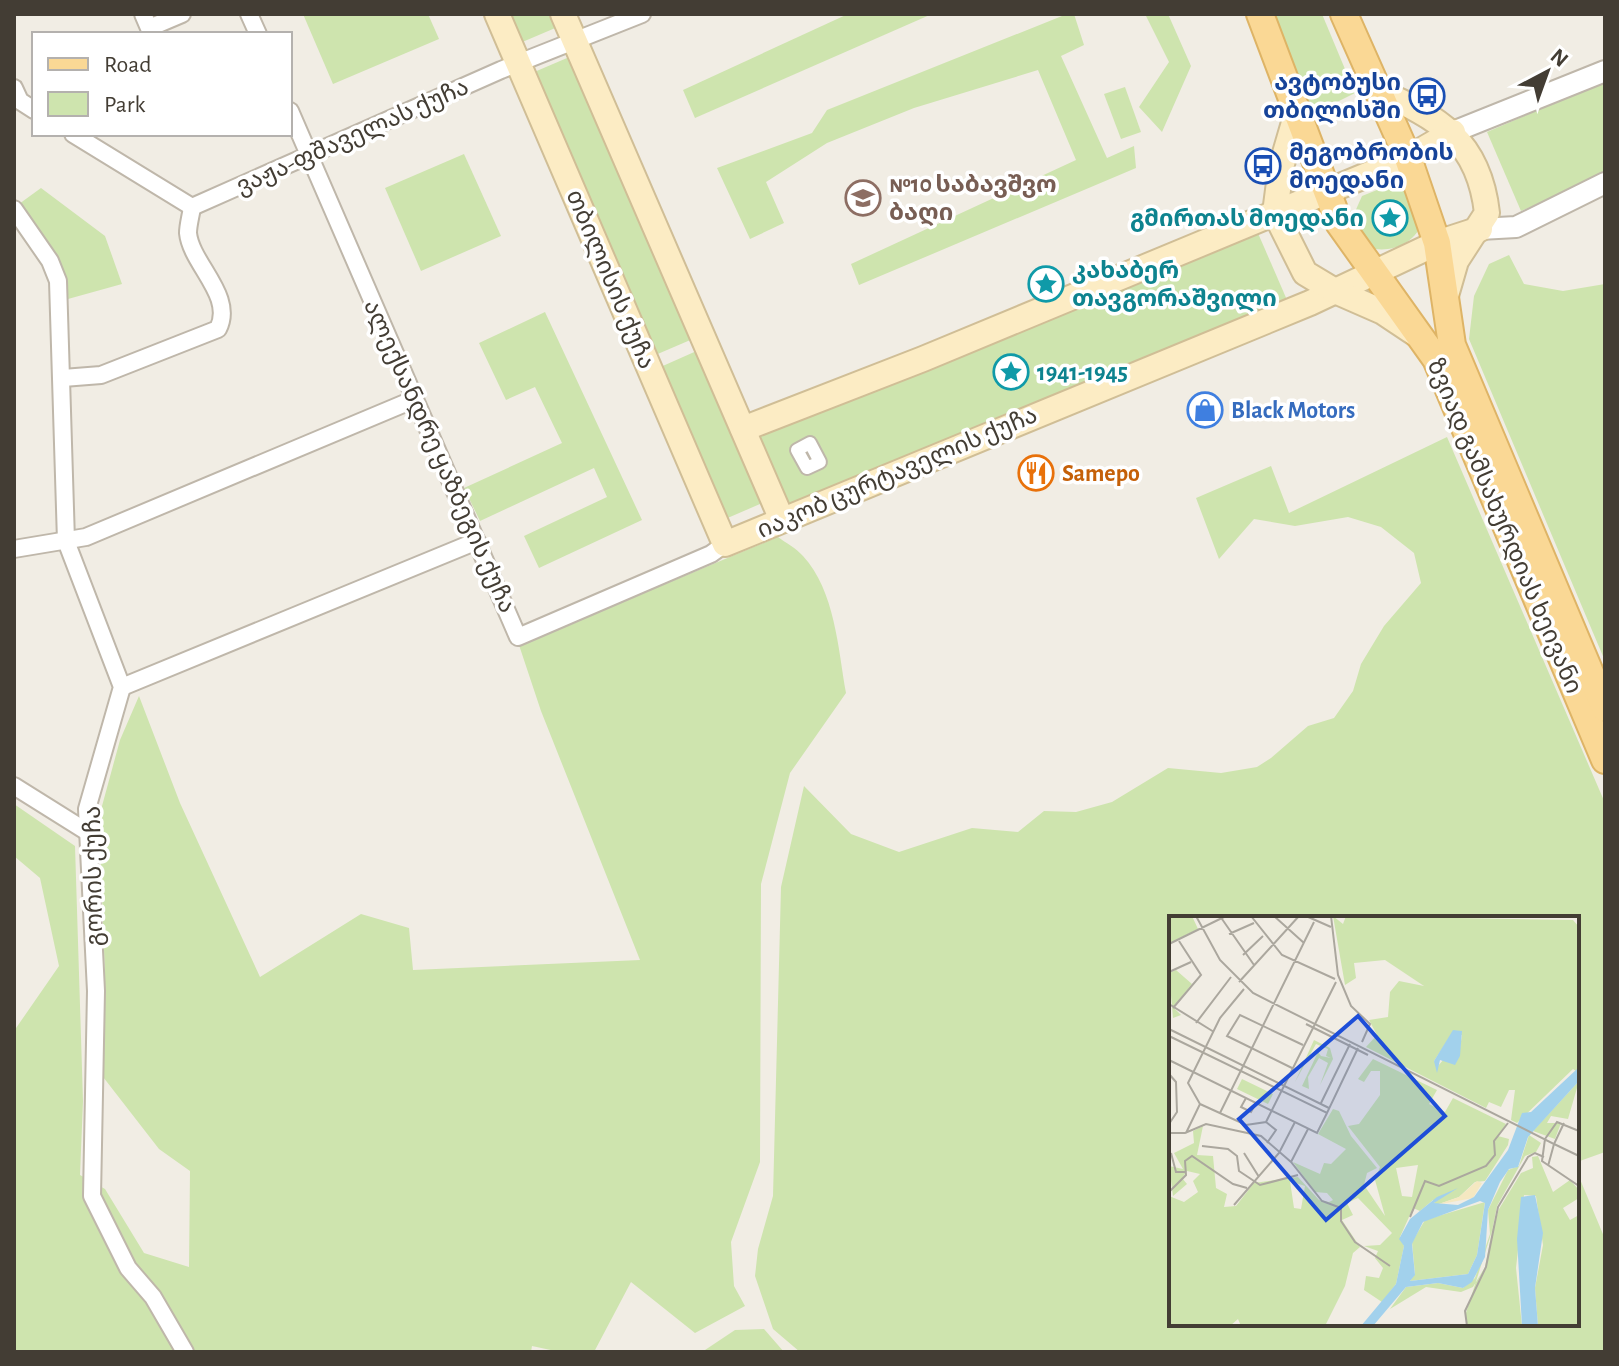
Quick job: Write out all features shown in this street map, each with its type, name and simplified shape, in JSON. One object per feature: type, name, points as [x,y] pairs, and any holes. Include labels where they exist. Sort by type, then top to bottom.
[{"type":"main road","name":"თბილისის ქუჩა","points":[[497,14],[725,544]]},
{"type":"main road","points":[[563,14],[782,520]]},
{"type":"main road","points":[[1260,14],[1298,109],[1325,190],[1346,236],[1421,338]]},
{"type":"main road","points":[[1344,14],[1408,158],[1437,243],[1444,303]]},
{"type":"main road","points":[[1377,91],[1416,109],[1453,132],[1473,159],[1485,190],[1487,213],[1480,229],[1456,261],[1444,303]]},
{"type":"main road","points":[[1298,109],[1281,167],[1275,213],[1305,273],[1335,291],[1383,312],[1421,338]]},
{"type":"main road","points":[[743,429],[923,359],[1408,158],[1453,132]]},
{"type":"main road","points":[[1335,291],[1437,243],[1480,229]]},
{"type":"main road","name":"იაკობ ცურტაველის ქუჩა","points":[[725,544],[1335,291]]},
{"type":"main road","name":"ზვიად გამსახურდიას ხეივანი","points":[[1444,303],[1452,345],[1605,708]]},
{"type":"main road","name":"ზვიად გამსახურდიას ხეივანი","points":[[1421,338],[1436,359],[1605,760]]},
{"type":"street","points":[[143,14],[149,28],[182,14]]},
{"type":"street","name":"ვაჟა-ფშაველას ქუჩა","points":[[192,207],[308,154],[642,14]]},
{"type":"street","points":[[1453,132],[1605,71]]},
{"type":"street","points":[[14,88],[20,101],[32,109]]},
{"type":"street","name":"ალექსანდრე ყაზბეგის ქუჩა","points":[[292,116],[518,637],[711,554],[725,544]]},
{"type":"street","points":[[63,378],[101,375],[218,329],[223,319],[220,302],[188,234],[192,207],[76,136]]},
{"type":"street","points":[[1480,229],[1516,227],[1605,183]]},
{"type":"street","points":[[14,209],[50,261],[58,281],[66,541],[122,687],[477,541]]},
{"type":"street","points":[[14,549],[86,537],[415,399]]},
{"type":"street","name":"გორის ქუჩა","points":[[122,687],[87,809],[96,991],[92,1196],[128,1268],[153,1297],[185,1352]]},
{"type":"street","points":[[14,786],[89,833]]},
{"type":"green space","points":[[303,14],[428,14],[439,39],[333,84]]},
{"type":"green space","points":[[507,14],[554,14],[560,26],[520,43]]},
{"type":"green space","points":[[848,14],[932,14],[695,118],[683,90]]},
{"type":"green space","points":[[1067,14],[1074,14],[1084,45],[1061,56],[1107,158],[1134,146],[1136,168],[859,285],[851,264],[1076,160],[1038,70],[914,108],[827,143],[766,182],[784,223],[750,239],[717,168],[812,133],[827,110]]},
{"type":"green space","points":[[1145,14],[1168,14],[1191,66],[1162,132],[1139,107],[1169,62]]},
{"type":"green space","points":[[1264,14],[1322,14],[1355,93],[1305,118]]},
{"type":"green space","points":[[574,55],[695,338],[653,356],[532,73]]},
{"type":"green space","points":[[1605,81],[1605,175],[1521,211],[1487,132]]},
{"type":"green space","points":[[1125,87],[1141,132],[1121,139],[1104,94]]},
{"type":"green space","points":[[464,154],[501,236],[421,271],[385,188]]},
{"type":"green space","points":[[1392,184],[1407,190],[1422,224],[1413,237],[1400,246],[1369,248],[1354,214],[1362,196]]},
{"type":"green space","points":[[41,188],[105,236],[122,284],[68,299],[64,273],[58,261],[19,204]]},
{"type":"green space","points":[[1254,224],[1287,300],[788,509],[755,435]]},
{"type":"green space","points":[[1509,255],[1524,284],[1563,291],[1605,284],[1605,661],[1469,339],[1474,296],[1489,264]]},
{"type":"green space","points":[[545,312],[642,520],[539,568],[524,536],[607,497],[594,468],[480,521],[464,488],[562,443],[535,387],[506,400],[479,343]]},
{"type":"green space","points":[[701,349],[767,501],[723,520],[656,369]]},
{"type":"green space","points":[[1447,437],[1605,803],[1605,1152],[1579,1161],[1579,916],[1169,916],[1169,1326],[1579,1326],[1579,1177],[1605,1239],[1605,1352],[800,1352],[773,1329],[755,1276],[758,1249],[773,1196],[781,887],[804,786],[851,834],[899,852],[972,828],[1018,832],[1044,811],[1076,812],[1112,802],[1168,768],[1221,773],[1257,767],[1308,726],[1334,718],[1353,691],[1361,664],[1384,626],[1421,583],[1414,553],[1381,527],[1348,517],[1295,526],[1254,519],[1219,559],[1196,498],[1271,466],[1289,513]]},
{"type":"green space","points":[[778,537],[803,556],[822,586],[834,621],[846,693],[790,773],[761,884],[760,1162],[731,1242],[734,1286],[745,1306],[695,1333],[631,1282],[594,1352],[560,1352],[532,1346],[531,1352],[14,1352],[14,1031],[59,966],[40,878],[14,856],[14,804],[75,846],[83,1101],[80,1175],[105,1189],[144,1253],[189,1267],[190,1171],[159,1149],[100,1073],[105,976],[99,817],[120,740],[139,696],[180,803],[260,977],[361,914],[409,928],[413,970],[640,960],[541,711],[519,645]]},
{"type":"green space","points":[[764,1329],[784,1352],[702,1352],[735,1330]]},
{"type":"place","name":"ავტობუსი თბილისში","points":[[1427,96]]},
{"type":"place","name":"მეგობრობის მოედანი","points":[[1263,166]]},
{"type":"place","name":"№10 საბავშვო ბაღი","points":[[863,198]]},
{"type":"place","name":"გმირთას მოედანი","points":[[1390,218]]},
{"type":"place","name":"კახაბერ თავგორაშვილი","points":[[1046,284]]},
{"type":"place","name":"1941-1945","points":[[1011,372]]},
{"type":"place","name":"Black Motors","points":[[1205,410]]},
{"type":"place","name":"Samepo","points":[[1036,473]]}]
